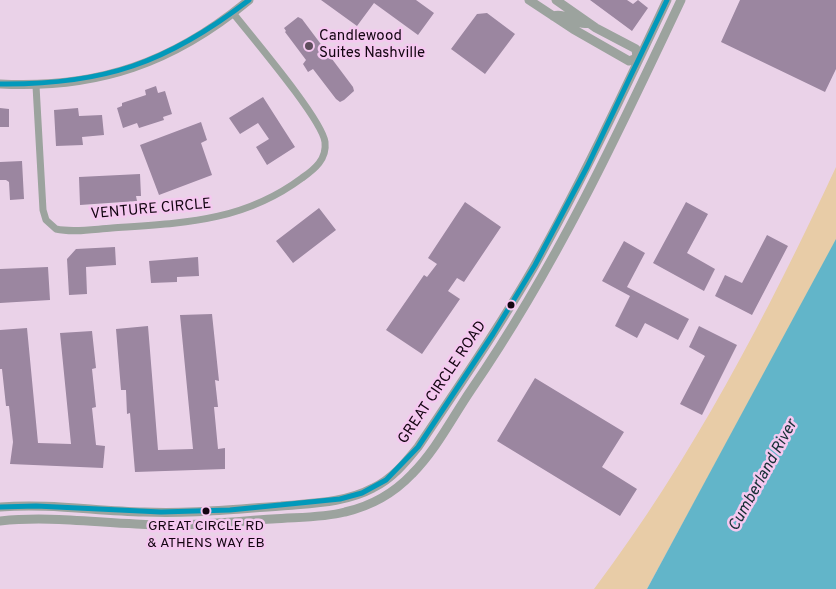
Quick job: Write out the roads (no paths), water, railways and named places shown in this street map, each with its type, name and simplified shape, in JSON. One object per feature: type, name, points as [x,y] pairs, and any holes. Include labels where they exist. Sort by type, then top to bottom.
[{"type":"street","points":[[0,84],[36,86],[77,83],[122,71],[183,47],[249,0]]},
{"type":"street","points":[[529,0],[629,61],[638,59],[650,65]]},
{"type":"street","points":[[556,0],[589,23],[636,49],[638,59]]},
{"type":"street","name":"GREAT CIRCLE ROAD","points":[[0,507],[42,504],[164,512],[240,509],[341,500],[363,493],[385,481],[406,462],[418,447],[516,297],[582,176],[667,0]]},
{"type":"street","name":"GREAT CIRCLE ROAD","points":[[0,520],[48,518],[140,524],[206,525],[343,512],[369,504],[392,492],[410,477],[427,456],[483,373],[535,290],[577,216],[681,0]]},
{"type":"street","name":"VENTURE CIRCLE","points":[[36,86],[42,210],[46,220],[56,229],[199,222],[251,208],[275,197],[310,173],[322,160],[325,141],[319,126],[305,105],[233,13]]},
{"type":"street","points":[[553,16],[561,14],[577,23],[589,23]]},
{"type":"water","name":"Cumberland River","points":[[836,239],[836,589],[647,589]]},
{"type":"place","name":"Candlewood Suites Nashville","points":[[309,46]]},
{"type":"place","name":"GREAT CIRCLE RD & ATHENS WAY EB","points":[[206,511]]}]
